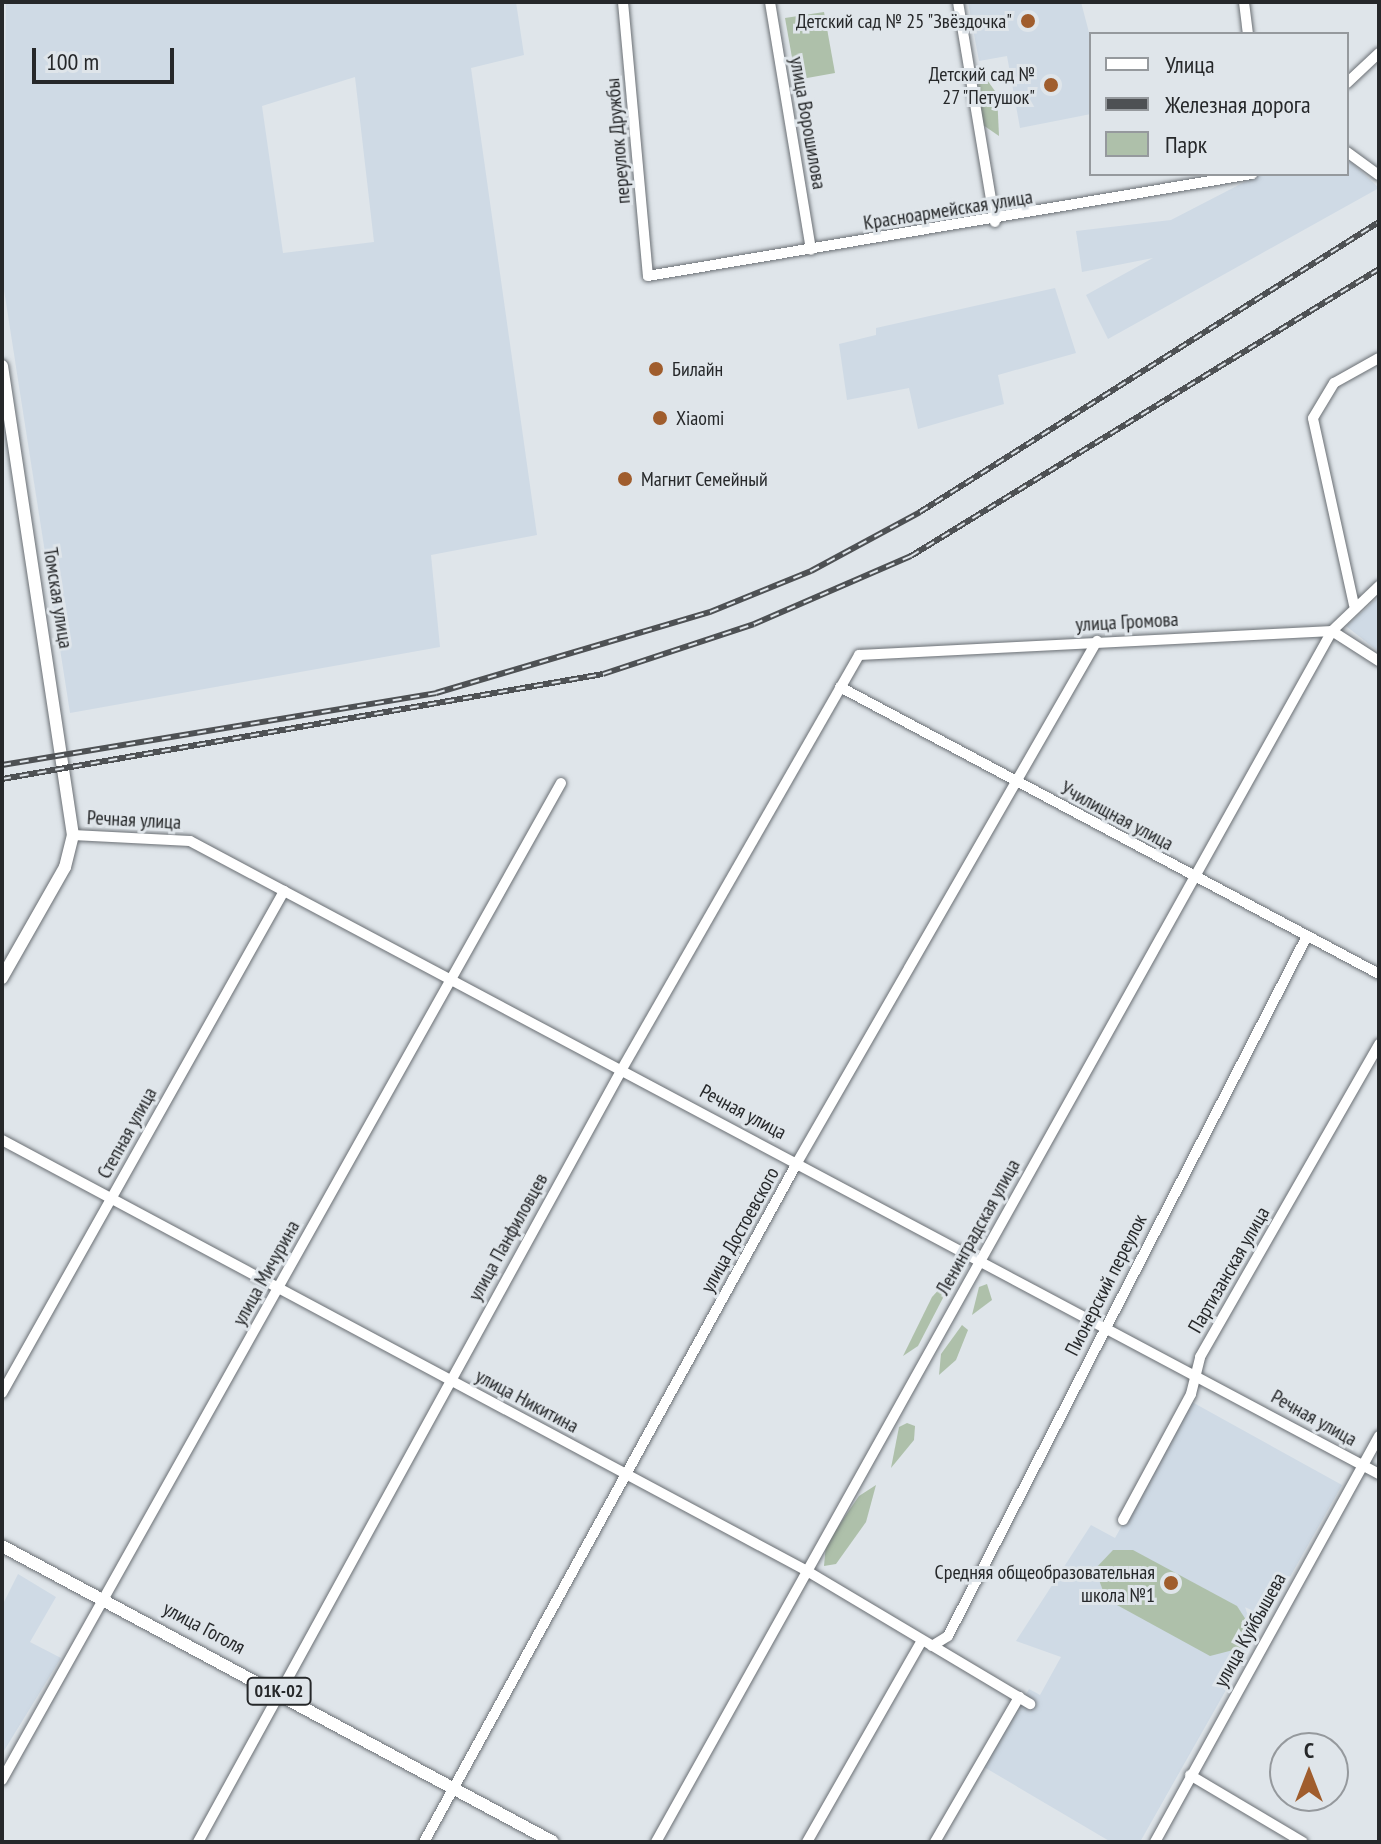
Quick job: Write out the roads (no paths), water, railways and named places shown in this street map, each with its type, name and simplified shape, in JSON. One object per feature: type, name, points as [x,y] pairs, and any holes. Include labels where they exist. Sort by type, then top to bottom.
[{"type":"main road","name":"Томская улица","points":[[2,366],[73,835]]},
{"type":"main road","points":[[2,978],[65,867],[73,835]]},
{"type":"main road","name":"улица Гоголя","points":[[2,1546],[278,1690],[553,1842]]},
{"type":"street","name":"переулок Дружбы","points":[[623,2],[648,276]]},
{"type":"street","points":[[770,3],[783,2]]},
{"type":"street","points":[[958,2],[995,222]]},
{"type":"street","points":[[1244,2],[1248,32]]},
{"type":"street","name":"улица Ворошилова","points":[[770,3],[811,250]]},
{"type":"street","points":[[1349,81],[1379,53]]},
{"type":"street","points":[[1349,154],[1379,176]]},
{"type":"street","name":"Красноармейская улица","points":[[648,276],[995,222],[1241,176]]},
{"type":"street","points":[[1354,605],[1314,435],[1319,400],[1348,372],[1379,358]]},
{"type":"street","points":[[1379,586],[1354,605],[1332,631],[1379,661]]},
{"type":"street","name":"улица Громова","points":[[859,655],[1332,631]]},
{"type":"street","name":"Ленинградская улица","points":[[656,1842],[1332,631]]},
{"type":"street","name":"улица Достоевского","points":[[424,1842],[798,1161],[1097,641]]},
{"type":"street","name":"улица Панфиловцев","points":[[198,1842],[278,1690],[622,1069],[859,655]]},
{"type":"street","name":"Училищная улица","points":[[840,687],[1194,879],[1379,974]]},
{"type":"street","name":"улица Мичурина","points":[[2,1780],[108,1599],[561,783]]},
{"type":"street","name":"Речная улица","points":[[73,835],[190,841],[982,1257],[1379,1474]]},
{"type":"street","name":"Степная улица","points":[[2,1393],[284,891]]},
{"type":"street","name":"Пионерский переулок","points":[[807,1842],[927,1643],[948,1636],[1307,936]]},
{"type":"street","name":"Партизанская улица","points":[[1123,1520],[1198,1375],[1200,1357],[1379,1044]]},
{"type":"street","name":"улица Никитина","points":[[2,1140],[807,1571],[1030,1704]]},
{"type":"street","name":"улица Куйбышева","points":[[1155,1842],[1379,1436]]},
{"type":"street","points":[[935,1842],[1019,1697]]},
{"type":"street","points":[[1190,1775],[1303,1842]]},
{"type":"railway","points":[[2,765],[436,693],[710,612],[811,571],[920,512],[1379,222]]},
{"type":"railway","points":[[2,779],[603,674],[754,624],[911,556],[1379,269]]},
{"type":"place","name":"Детский сад № 25 \"Звёздочка\"","points":[[1028,21]]},
{"type":"place","name":"Детский сад № 27 \"Петушок\"","points":[[1051,85]]},
{"type":"place","name":"Билайн","points":[[656,369]]},
{"type":"place","name":"Xiaomi","points":[[660,418]]},
{"type":"place","name":"Магнит Семейный","points":[[625,479]]},
{"type":"place","name":"Средняя общеобразовательная школа №1","points":[[1171,1583]]}]
